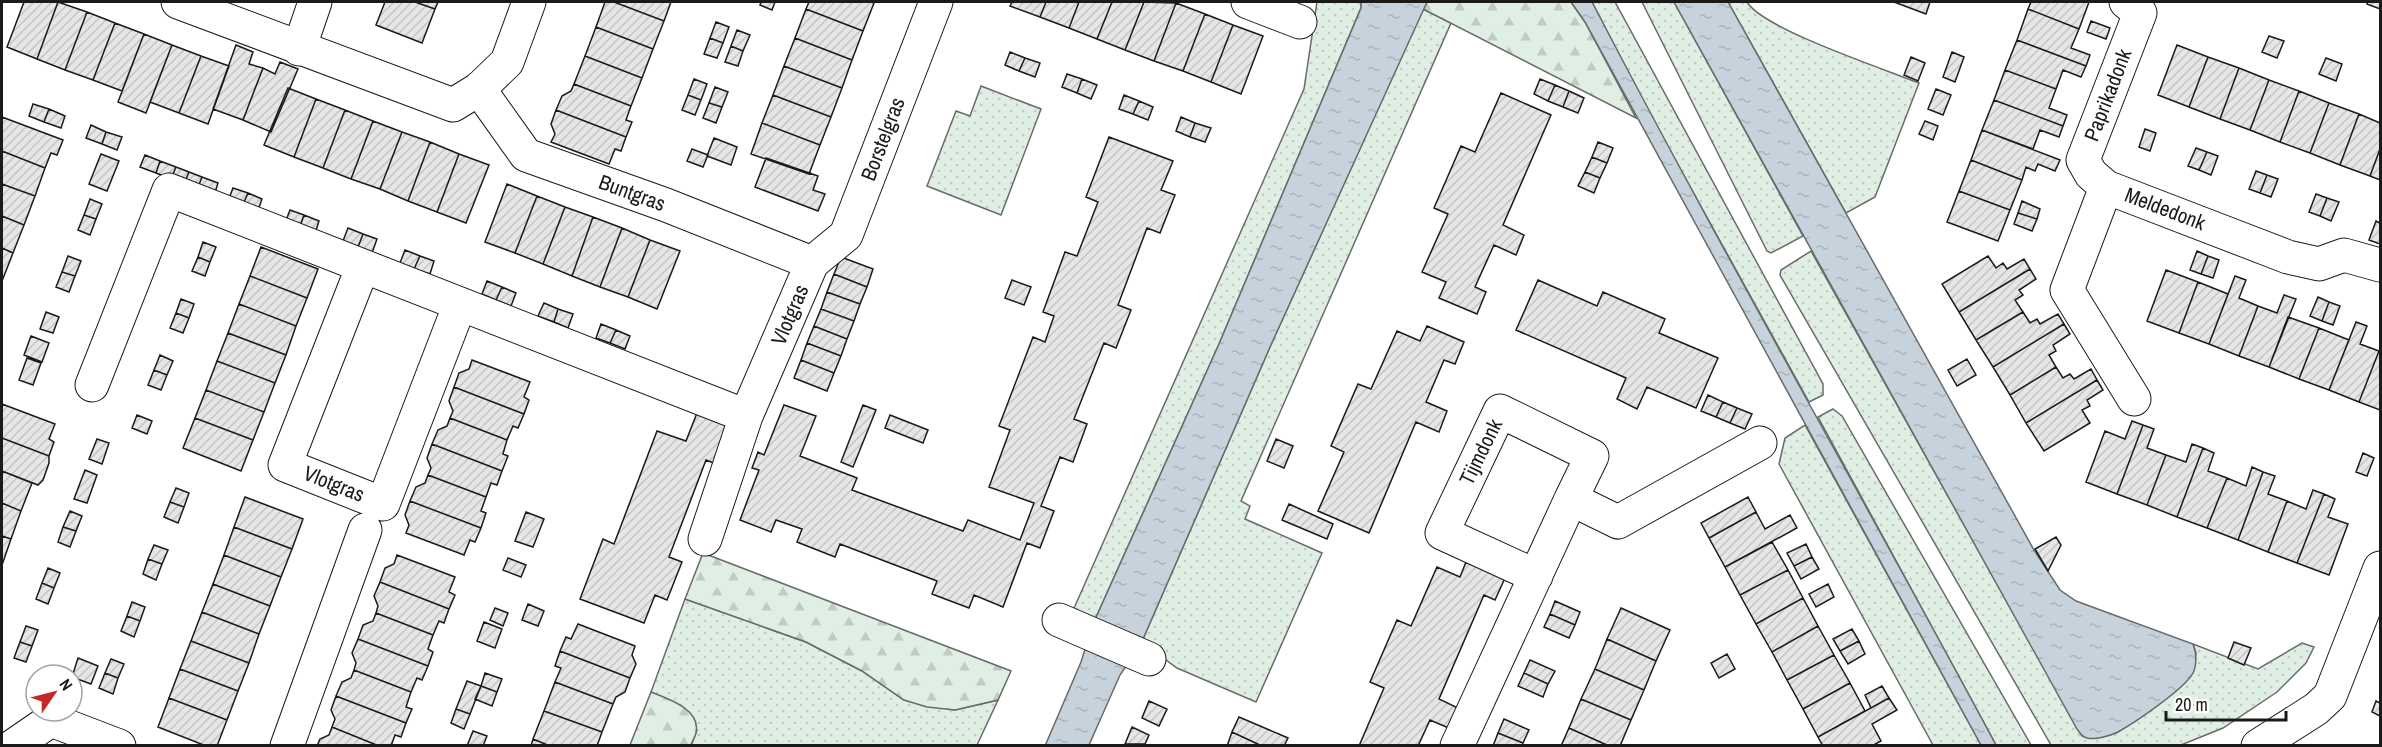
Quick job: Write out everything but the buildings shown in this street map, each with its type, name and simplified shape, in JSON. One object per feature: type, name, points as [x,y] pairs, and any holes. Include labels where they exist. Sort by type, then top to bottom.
[{"type":"street","points":[[178,2],[453,105],[479,89],[507,62],[529,2]]},
{"type":"street","points":[[299,49],[315,2]]},
{"type":"street","name":"Borstelgras","points":[[812,263],[846,235],[936,2]]},
{"type":"street","points":[[1248,2],[1300,22]]},
{"type":"street","name":"Paprikadonk","points":[[2106,187],[2091,174],[2084,160],[2140,13],[2126,2]]},
{"type":"street","name":"Buntgras","points":[[479,89],[526,155],[666,205],[812,263]]},
{"type":"street","name":"Meldedonk","points":[[2134,399],[2067,290],[2106,187],[2288,256],[2319,264],[2344,255],[2380,265]]},
{"type":"street","points":[[92,385],[169,190],[746,416],[705,539]]},
{"type":"street","name":"Vlotgras","points":[[746,416],[812,263]]},
{"type":"street","name":"Vlotgras","points":[[363,266],[285,465],[383,504],[460,304]]},
{"type":"street","name":"Tijmdonk","points":[[1457,746],[1592,456],[1500,411],[1442,533],[1536,576]]},
{"type":"street","points":[[1571,499],[1618,522],[1760,443]]},
{"type":"street","name":"Vlotgras","points":[[287,746],[365,530]]},
{"type":"street","points":[[2259,743],[2316,709],[2330,696],[2379,576]]},
{"type":"street","points":[[1059,620],[1149,659]]},
{"type":"street","points":[[13,746],[51,720],[118,746]]},
{"type":"green space","points":[[1317,2],[1361,2],[1361,8],[1219,344],[1093,624],[1071,615],[1304,89]]},
{"type":"green space","points":[[1427,2],[1571,2],[1585,22],[1636,118],[1423,9]]},
{"type":"green space","points":[[1592,2],[1615,2],[1823,384],[1823,395],[1809,402],[1651,116]]},
{"type":"green space","points":[[1642,2],[1674,2],[1803,236],[1771,253],[1767,251]]},
{"type":"green space","points":[[1728,2],[1747,2],[1758,13],[1799,36],[1919,83],[1875,197],[1846,213]]},
{"type":"green space","points":[[1423,9],[1451,23],[1241,501],[1250,506],[1245,519],[1322,553],[1256,702],[1177,668],[1155,652],[1140,646],[1270,347]]},
{"type":"green space","points":[[981,86],[1041,109],[1001,215],[927,186],[956,111],[970,116]]},
{"type":"green space","points":[[1811,251],[2082,736],[2116,733],[2172,694],[2194,670],[2196,653],[2193,644],[2258,669],[2302,643],[2314,647],[2306,663],[2277,692],[2223,728],[2181,745],[2051,745],[1780,275],[1781,270]]},
{"type":"green space","points":[[1833,409],[1842,416],[2031,745],[1996,745],[1818,417]]},
{"type":"green space","points":[[1805,425],[1981,745],[1933,745],[1779,464],[1785,438]]},
{"type":"green space","points":[[703,553],[1011,671],[998,700],[955,710],[927,707],[904,700],[862,671],[806,642],[685,599]]},
{"type":"green space","points":[[685,599],[806,642],[862,671],[904,700],[955,710],[998,700],[977,745],[691,746],[697,730],[684,708],[651,692]]},
{"type":"green space","points":[[651,692],[681,706],[693,717],[696,732],[691,745],[630,745]]},
{"type":"water","points":[[1361,2],[1427,2],[1270,347],[1140,646],[1120,675],[1089,745],[1045,746],[1081,662],[1093,624],[1219,344],[1361,8]]},
{"type":"water","points":[[1571,2],[1592,2],[1691,189],[1996,745],[1981,745],[1585,22]]},
{"type":"water","points":[[1674,2],[1728,2],[2034,550],[2060,590],[2076,601],[2193,644],[2196,664],[2190,678],[2160,704],[2118,732],[2102,737],[2087,738],[2077,729]]}]
